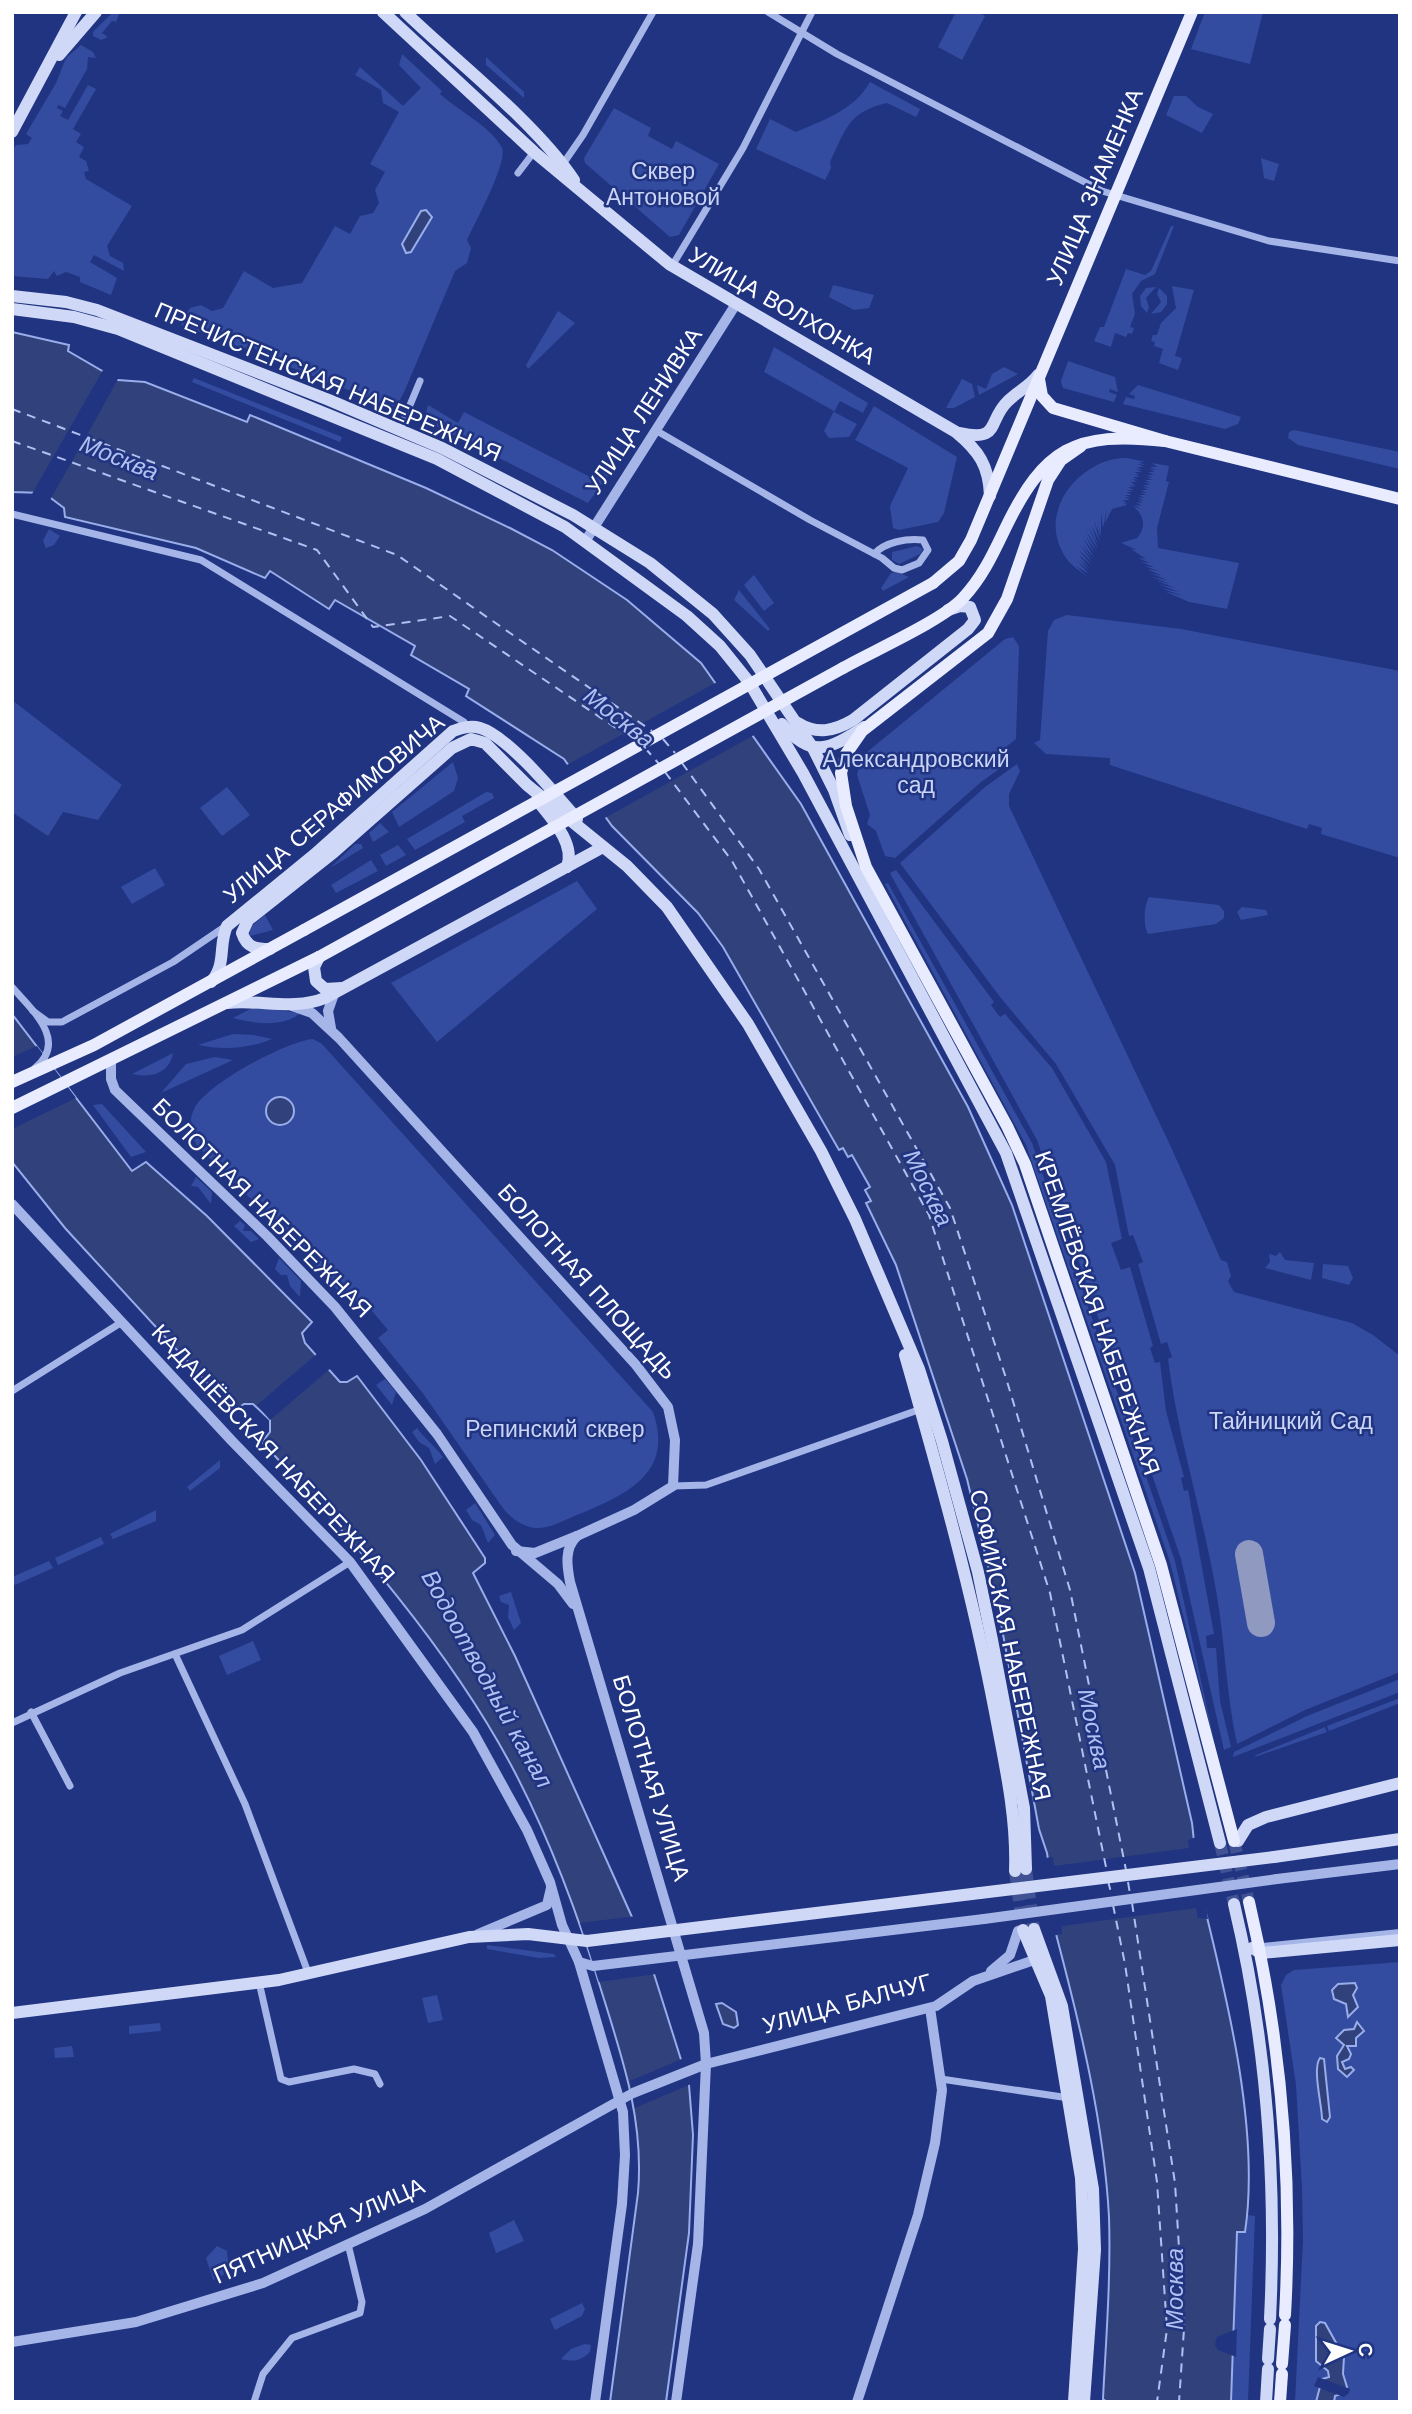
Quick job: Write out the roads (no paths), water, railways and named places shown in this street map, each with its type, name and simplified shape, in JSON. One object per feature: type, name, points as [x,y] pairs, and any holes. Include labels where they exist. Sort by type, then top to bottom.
[{"type":"main road","points":[[48,69],[76,12]]},
{"type":"main road","points":[[12,132],[18,111],[48,69],[96,12]]},
{"type":"main road","name":"УЛИЦА ВОЛХОНКА","points":[[383,12],[534,152],[672,266],[956,432],[969,443],[985,464],[990,496]]},
{"type":"main road","name":"УЛИЦА ВОЛХОНКА","points":[[405,12],[563,164],[582,192]]},
{"type":"main road","name":"УЛИЦА ЗНАМЕНКА","points":[[270,949],[933,583],[959,561],[990,496],[1192,12]]},
{"type":"main road","name":"ПРЕЧИСТЕНСКАЯ НАБЕРЕЖНАЯ","points":[[12,296],[77,304],[122,318],[400,429],[595,526],[650,563],[713,614],[750,655],[813,748],[834,790],[847,828]]},
{"type":"main road","name":"ПРЕЧИСТЕНСКАЯ НАБЕРЕЖНАЯ","points":[[12,309],[74,317],[118,329],[438,460],[586,540],[687,615],[720,646],[758,697],[834,833]]},
{"type":"main road","points":[[956,432],[979,436],[989,432],[1006,402],[1040,375]]},
{"type":"main road","points":[[1040,375],[1042,396],[1053,408],[1166,441],[1400,499]]},
{"type":"main road","points":[[948,610],[976,583],[1037,473],[1052,458],[1082,446],[1123,438],[1166,441]]},
{"type":"main road","points":[[758,697],[800,744],[813,748],[832,744],[870,724],[962,655],[988,633],[1004,607],[1053,470],[1061,460],[1082,446]]},
{"type":"main road","points":[[12,1108],[111,1062],[319,957],[948,610],[960,606],[970,607],[975,620],[968,629],[853,720],[837,728],[820,731],[806,728],[792,717]]},
{"type":"main road","points":[[866,867],[846,806],[841,773],[849,748],[870,724]]},
{"type":"main road","name":"СОФИЙСКАЯ НАБЕРЕЖНАЯ","points":[[469,733],[480,728],[499,738],[542,779],[603,848]]},
{"type":"main road","name":"СОФИЙСКАЯ НАБЕРЕЖНАЯ","points":[[469,733],[485,743],[527,785],[627,866],[667,907],[748,1024],[830,1169],[894,1314],[966,1526],[988,1620],[1024,1808],[1021,1870]]},
{"type":"main road","name":"УЛИЦА СЕРАФИМОВИЧА","points":[[228,926],[469,733]]},
{"type":"main road","points":[[527,785],[566,844],[569,855],[566,867]]},
{"type":"main road","name":"УЛИЦА СЕРАФИМОВИЧА","points":[[270,949],[251,948],[244,939],[243,927],[254,914],[388,796]]},
{"type":"main road","name":"КРЕМЛЁВСКАЯ НАБЕРЕЖНАЯ","points":[[847,828],[1025,1164],[1161,1565],[1206,1747],[1236,1841],[1248,1825],[1266,1817],[1400,1783]]},
{"type":"main road","name":"КРЕМЛЁВСКАЯ НАБЕРЕЖНАЯ","points":[[834,833],[995,1132],[1015,1176],[1149,1569],[1220,1843]]},
{"type":"main road","points":[[226,1003],[260,1001],[292,1006],[315,1002],[603,848]]},
{"type":"main road","points":[[211,982],[222,967],[223,935],[228,926]]},
{"type":"main road","points":[[12,1082],[48,1061],[94,1045],[270,949]]},
{"type":"main road","points":[[319,957],[314,973],[321,986],[340,991]]},
{"type":"main road","points":[[12,2014],[309,1975],[469,1937],[528,1934],[586,1941],[673,1932],[1400,1839]]},
{"type":"main road","points":[[1249,1902],[1270,2131],[1273,2236],[1266,2402]]},
{"type":"main road","points":[[1234,1904],[1240,1930],[1255,1951],[1271,2005],[1286,2130],[1289,2236],[1280,2402]]},
{"type":"main road","points":[[1025,1930],[1062,2006],[1093,2189],[1096,2250],[1084,2402]]},
{"type":"main road","points":[[1255,1951],[1400,1940]]},
{"type":"main road","points":[[1040,1958],[1049,1988],[1069,2098],[1084,2221],[1081,2322],[1074,2402]]},
{"type":"street","points":[[563,164],[583,135],[653,12]]},
{"type":"street","points":[[768,12],[800,34],[1114,195],[1269,241],[1400,261]]},
{"type":"street","points":[[672,266],[743,148],[812,12]]},
{"type":"street","points":[[518,173],[534,152]]},
{"type":"street","name":"УЛИЦА ЛЕНИВКА","points":[[586,540],[736,304]]},
{"type":"street","points":[[400,429],[420,382]]},
{"type":"street","points":[[657,431],[874,554],[894,568],[902,570],[919,563],[928,550],[923,540],[917,539],[881,546],[874,554]]},
{"type":"street","points":[[12,514],[188,556],[215,566],[469,733]]},
{"type":"street","points":[[12,987],[33,1011],[48,1022],[62,1022],[173,961],[228,926]]},
{"type":"street","points":[[332,1031],[328,1010],[340,991]]},
{"type":"street","name":"БОЛОТНАЯ ПЛОЩАДЬ","points":[[292,1006],[312,1013],[332,1031],[660,1393],[668,1407],[675,1440],[673,1486]]},
{"type":"street","points":[[33,1011],[50,1043],[48,1061]]},
{"type":"street","name":"БОЛОТНАЯ НАБЕРЕЖНАЯ","points":[[111,1062],[111,1079],[115,1090],[267,1236],[377,1356],[437,1434],[516,1551]]},
{"type":"street","name":"КАДАШЁВСКАЯ НАБЕРЕЖНАЯ","points":[[15,1210],[350,1562],[426,1664],[492,1762],[550,1882],[569,1941],[579,1962],[620,2100],[625,2143],[622,2204],[595,2402]]},
{"type":"street","points":[[12,1391],[122,1322]]},
{"type":"street","points":[[516,1551],[535,1553],[577,1536],[634,1510],[673,1486],[706,1485],[926,1408]]},
{"type":"street","name":"БОЛОТНАЯ УЛИЦА","points":[[577,1536],[569,1546],[568,1555],[578,1613],[704,2033]]},
{"type":"street","name":"БОЛОТНАЯ УЛИЦА","points":[[516,1551],[558,1584],[578,1613]]},
{"type":"street","points":[[12,1723],[82,1689],[250,1626],[350,1562]]},
{"type":"street","points":[[174,1654],[245,1804],[309,1975]]},
{"type":"street","points":[[31,1712],[70,1786]]},
{"type":"street","points":[[579,1962],[593,1966],[680,1956],[1400,1864]]},
{"type":"street","points":[[469,1937],[547,1905],[552,1891],[550,1882]]},
{"type":"street","points":[[983,1976],[1010,1955],[1025,1930]]},
{"type":"street","points":[[1255,1951],[1400,1934]]},
{"type":"street","name":"УЛИЦА БАЛЧУГ","points":[[688,2071],[727,2058],[930,2008],[983,1976],[1040,1958]]},
{"type":"street","points":[[259,1982],[281,2079],[289,2082],[360,2069],[375,2074],[380,2084]]},
{"type":"street","points":[[857,2402],[923,2195],[941,2109],[941,2079],[930,2008]]},
{"type":"street","points":[[704,2033],[715,2051],[727,2058]]},
{"type":"street","points":[[676,2402],[698,2244],[706,2064],[704,2033]]},
{"type":"street","name":"ПЯТНИЦКАЯ УЛИЦА","points":[[12,2342],[104,2328],[180,2310],[263,2283],[437,2203],[633,2093],[688,2071]]},
{"type":"street","points":[[941,2079],[1069,2098]]},
{"type":"street","points":[[254,2402],[263,2374],[292,2338],[360,2312],[362,2302],[348,2244]]},
{"type":"water","points":[[426,210],[432,217],[411,252],[406,253],[402,244],[421,211]]},
{"type":"water","name":"Москва","points":[[12,332],[69,345],[68,351],[118,380],[145,382],[247,422],[250,415],[426,488],[552,550],[627,600],[701,663],[801,804],[968,1107],[1012,1205],[1135,1573],[1192,1823],[1201,1905],[1204,1905],[1223,1983],[1245,2111],[1249,2194],[1245,2232],[1237,2232],[1231,2402],[1107,2402],[1103,2399],[1109,2217],[1102,2146],[1082,2039],[1056,1934],[1059,1933],[1047,1853],[1039,1829],[998,1607],[967,1479],[896,1265],[866,1203],[871,1201],[865,1190],[870,1187],[852,1155],[848,1157],[843,1148],[839,1150],[723,947],[698,913],[612,826],[564,759],[466,696],[469,689],[411,655],[415,646],[335,600],[329,609],[270,571],[265,578],[196,548],[65,517],[64,508],[44,493],[12,492]]},
{"type":"water","name":"Водоотводный канал","points":[[12,1014],[132,1171],[146,1162],[207,1216],[312,1322],[302,1333],[305,1343],[340,1382],[347,1382],[357,1376],[421,1460],[485,1558],[485,1563],[473,1573],[515,1656],[632,1917],[654,1974],[689,2085],[693,2135],[689,2233],[666,2402],[610,2402],[638,2193],[638,2142],[625,2069],[594,1966],[563,1878],[538,1821],[486,1721],[428,1636],[364,1556],[262,1442],[270,1432],[270,1420],[253,1404],[244,1404],[233,1411],[65,1228],[12,1162]]},
{"type":"water","points":[[280,1097],[290,1101],[294,1111],[290,1121],[280,1125],[270,1121],[266,1111],[270,1101]]},
{"type":"water","points":[[1355,1983],[1357,1988],[1353,1995],[1358,2007],[1348,2017],[1346,2004],[1334,1999],[1332,1990],[1338,1984]]},
{"type":"water","points":[[722,2003],[736,2012],[738,2025],[734,2028],[723,2024],[716,2004]]},
{"type":"water","points":[[1357,2022],[1364,2031],[1356,2038],[1356,2046],[1347,2046],[1351,2054],[1349,2059],[1342,2062],[1345,2069],[1351,2067],[1354,2070],[1347,2077],[1338,2069],[1337,2056],[1344,2045],[1336,2038],[1344,2030],[1354,2029]]},
{"type":"water","points":[[1320,2058],[1324,2059],[1330,2117],[1327,2122],[1322,2119],[1318,2087],[1317,2070]]},
{"type":"water","points":[[1320,2322],[1325,2323],[1344,2357],[1343,2374],[1347,2387],[1344,2393],[1335,2396],[1334,2402],[1316,2402],[1322,2379],[1329,2377],[1328,2371],[1316,2361],[1316,2326]]},
{"type":"tunnel","points":[[1234,1841],[1249,1902]]},
{"type":"tunnel","points":[[1220,1843],[1234,1904]]},
{"type":"tunnel","points":[[1026,1869],[1034,1929]]},
{"type":"tunnel","points":[[1015,1871],[1023,1930]]},
{"type":"park label","name":"Сквер Антоновой","points":[[663,184]]},
{"type":"park label","name":"Александровский сад","points":[[916,772]]},
{"type":"park label","name":"Тайницкий Сад","points":[[1291,1421]]},
{"type":"park label","name":"Репинский сквер","points":[[555,1429]]}]
